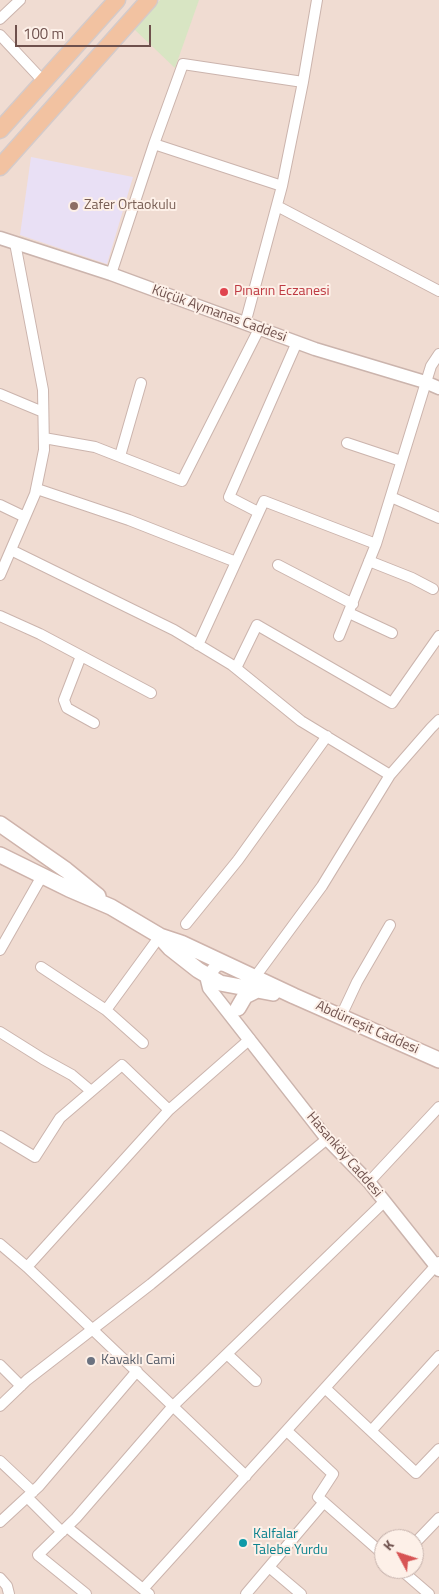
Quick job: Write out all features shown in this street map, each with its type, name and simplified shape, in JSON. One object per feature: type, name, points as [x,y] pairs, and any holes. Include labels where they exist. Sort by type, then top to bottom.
[{"type":"main road","points":[[0,130],[116,0]]},
{"type":"main road","points":[[1,167],[148,0]]},
{"type":"main road","name":"Abdürreşit Caddesi","points":[[0,824],[66,870],[111,907]]},
{"type":"main road","name":"Abdürreşit Caddesi","points":[[0,855],[111,907],[160,936],[181,943],[227,965],[257,983],[294,996],[439,1060]]},
{"type":"main road","name":"Abdürreşit Caddesi","points":[[160,936],[170,948],[208,982],[236,987],[257,983]]},
{"type":"main road","points":[[238,1008],[244,996],[257,983]]},
{"type":"street","points":[[0,19],[20,0]]},
{"type":"street","points":[[245,324],[282,186],[317,0]]},
{"type":"street","points":[[0,35],[44,82]]},
{"type":"street","points":[[111,274],[183,64],[303,82]]},
{"type":"street","points":[[154,144],[282,186]]},
{"type":"street","points":[[276,206],[439,292]]},
{"type":"street","points":[[0,575],[37,488],[44,450],[43,390],[5,239]]},
{"type":"street","name":"Küçük Aymanas Caddesi","points":[[5,239],[111,274],[259,329],[439,388]]},
{"type":"street","points":[[44,438],[95,447],[182,482],[259,329]]},
{"type":"street","points":[[258,512],[229,497],[298,342]]},
{"type":"street","points":[[340,636],[376,544],[425,382],[431,366],[439,354]]},
{"type":"street","points":[[120,456],[141,383]]},
{"type":"street","points":[[0,394],[43,412]]},
{"type":"street","points":[[347,443],[401,461]]},
{"type":"street","points":[[37,488],[129,520],[236,562]]},
{"type":"street","points":[[391,497],[439,518]]},
{"type":"street","points":[[198,644],[264,501],[376,544]]},
{"type":"street","points":[[0,504],[26,517]]},
{"type":"street","points":[[11,550],[174,630],[198,644],[236,668],[301,721],[390,774]]},
{"type":"street","points":[[370,561],[412,578],[433,590]]},
{"type":"street","points":[[278,565],[392,633]]},
{"type":"street","points":[[0,616],[40,634],[151,693]]},
{"type":"street","points":[[236,668],[257,625],[392,703],[439,636]]},
{"type":"street","points":[[81,656],[64,700],[67,708],[94,723]]},
{"type":"street","points":[[257,983],[322,886],[390,774],[439,720]]},
{"type":"street","points":[[186,924],[238,860],[327,736]]},
{"type":"street","points":[[0,950],[42,876]]},
{"type":"street","points":[[341,1016],[357,982],[390,925]]},
{"type":"street","points":[[106,1010],[160,936]]},
{"type":"street","points":[[208,982],[215,967],[227,965]]},
{"type":"street","name":"Hasanköy Caddesi","points":[[227,965],[236,976],[238,1008],[250,1039]]},
{"type":"street","points":[[41,967],[106,1010],[143,1042]]},
{"type":"street","name":"Hasanköy Caddesi","points":[[208,982],[234,1021],[327,1139],[369,1182],[438,1266]]},
{"type":"street","points":[[0,1032],[72,1075],[91,1091]]},
{"type":"street","points":[[27,1267],[169,1110],[250,1039]]},
{"type":"street","points":[[0,1136],[35,1157],[60,1118],[122,1065],[169,1110]]},
{"type":"street","points":[[369,1182],[439,1107]]},
{"type":"street","points":[[0,1406],[20,1386],[151,1284],[327,1139]]},
{"type":"street","points":[[86,1594],[38,1555],[64,1529],[173,1406],[384,1202]]},
{"type":"street","points":[[0,1244],[27,1267],[246,1476]]},
{"type":"street","points":[[0,1461],[64,1529],[146,1592],[324,1388],[438,1266]]},
{"type":"street","points":[[227,1354],[256,1381]]},
{"type":"street","points":[[371,1431],[439,1356]]},
{"type":"street","points":[[0,1364],[20,1386]]},
{"type":"street","points":[[0,1522],[30,1495],[137,1371]]},
{"type":"street","points":[[324,1388],[416,1473],[439,1449]]},
{"type":"street","points":[[287,1431],[332,1474],[318,1497],[374,1546]]},
{"type":"street","points":[[246,1594],[324,1502]]},
{"type":"street","points":[[424,1534],[439,1518]]},
{"type":"street","points":[[269,1567],[301,1594]]},
{"type":"street","points":[[0,1578],[7,1586],[9,1594]]},
{"type":"street","points":[[412,1579],[429,1594]]},
{"type":"shaded area","points":[[0,0],[439,0],[439,1594],[0,1594]]},
{"type":"shaded area","name":"Zafer Ortaokulu","points":[[31,157],[133,177],[107,264],[20,235]]},
{"type":"green space","points":[[160,0],[199,0],[175,68],[134,29]]},
{"type":"place","name":"Zafer Ortaokulu","points":[[74,206]]},
{"type":"place","name":"Pınarın Eczanesi","points":[[224,292]]},
{"type":"place","name":"Kavaklı Cami","points":[[91,1361]]},
{"type":"place","name":"Kalfalar Talebe Yurdu","points":[[243,1543]]}]
